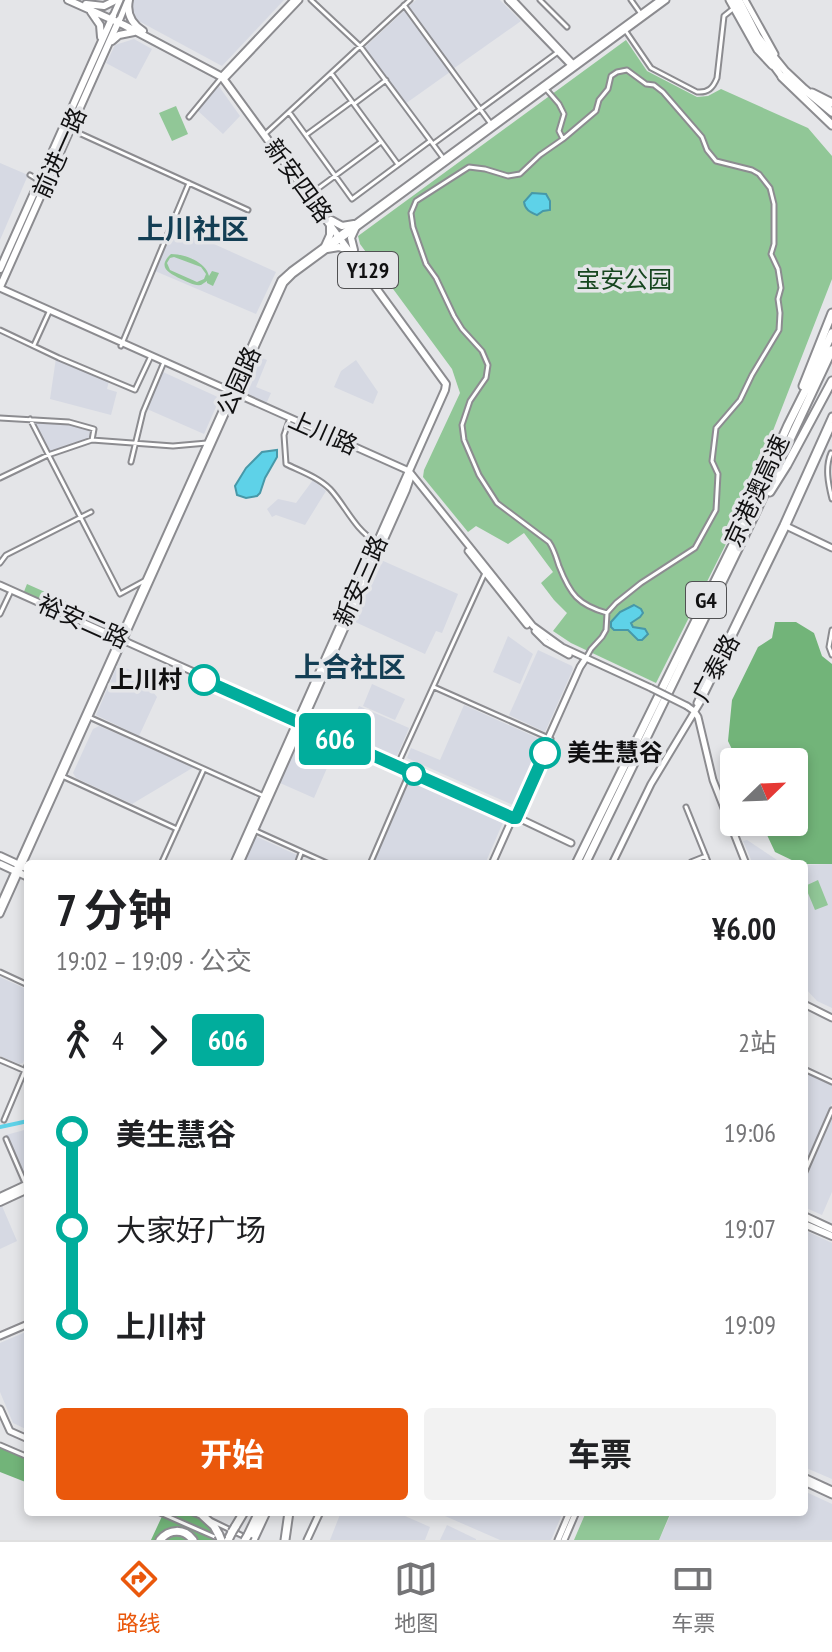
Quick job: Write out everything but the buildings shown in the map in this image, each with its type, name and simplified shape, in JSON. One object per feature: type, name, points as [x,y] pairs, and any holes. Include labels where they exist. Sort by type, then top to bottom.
[{"type":"highway","points":[[785,75],[832,112]]},
{"type":"highway","points":[[785,75],[807,103],[832,123]]},
{"type":"highway","points":[[804,89],[832,103]]},
{"type":"highway","points":[[788,425],[832,313]]},
{"type":"highway","name":"京港澳高速","points":[[578,860],[750,510],[832,333]]},
{"type":"highway","name":"京港澳高速","points":[[587,860],[832,350]]},
{"type":"highway","points":[[755,514],[778,480],[832,381]]},
{"type":"highway","points":[[206,1516],[226,1536],[241,1516]]},
{"type":"highway","points":[[250,1539],[258,1516]]},
{"type":"highway","points":[[250,1539],[264,1516]]},
{"type":"highway","points":[[285,1540],[288,1516]]},
{"type":"highway","points":[[160,1540],[168,1533],[181,1531],[193,1540]]},
{"type":"main road","name":"新安四路","points":[[68,0],[116,19],[224,76],[449,382],[449,390],[409,474]]},
{"type":"main road","name":"新安四路","points":[[77,0],[86,6]]},
{"type":"main road","points":[[86,6],[104,6],[118,0],[116,19]]},
{"type":"main road","points":[[116,19],[129,0]]},
{"type":"main road","points":[[129,0],[130,16],[142,33]]},
{"type":"main road","points":[[224,76],[296,0]]},
{"type":"main road","points":[[510,0],[574,65]]},
{"type":"main road","points":[[510,0],[574,65]]},
{"type":"main road","name":"公园路","points":[[624,29],[660,0]]},
{"type":"main road","name":"公园路","points":[[0,914],[279,284],[291,271],[491,124],[666,0]]},
{"type":"main road","points":[[729,0],[757,50],[777,65]]},
{"type":"main road","points":[[729,0],[785,75]]},
{"type":"main road","points":[[744,0],[756,38]]},
{"type":"main road","points":[[744,0],[777,65]]},
{"type":"main road","points":[[86,6],[100,25],[103,47],[127,32],[142,33]]},
{"type":"main road","name":"前进一路","points":[[0,269],[116,19]]},
{"type":"main road","name":"前进一路","points":[[0,289],[103,47]]},
{"type":"main road","name":"公园路","points":[[444,160],[546,89],[574,65]]},
{"type":"main road","name":"新安四路","points":[[266,134],[330,221]]},
{"type":"main road","points":[[330,221],[342,226],[355,226],[351,238],[352,251],[326,247],[330,221]]},
{"type":"main road","name":"上川路","points":[[0,289],[409,474],[533,626],[562,647],[694,711]]},
{"type":"main road","name":"公园路","points":[[121,641],[231,394]]},
{"type":"main road","name":"广泰路","points":[[785,526],[832,416]]},
{"type":"main road","name":"广泰路","points":[[614,860],[651,784],[694,711],[832,425]]},
{"type":"main road","name":"新安三路","points":[[238,860],[300,721],[373,540],[409,474]]},
{"type":"main road","name":"新安三路","points":[[238,860],[409,474]]},
{"type":"main road","points":[[785,526],[832,548]]},
{"type":"main road","name":"裕安二路","points":[[0,587],[121,641]]},
{"type":"main road","name":"裕安二路","points":[[0,587],[571,843]]},
{"type":"main road","points":[[496,860],[586,658]]},
{"type":"main road","points":[[694,711],[713,780],[744,860]]},
{"type":"main road","points":[[0,856],[20,869]]},
{"type":"main road","points":[[0,864],[20,869]]},
{"type":"main road","name":"公园路","points":[[0,905],[20,869]]},
{"type":"main road","points":[[808,1006],[832,1018]]},
{"type":"main road","points":[[0,1199],[24,1187]]},
{"type":"main road","points":[[808,1218],[832,1229]]},
{"type":"main road","points":[[808,1226],[832,1236]]},
{"type":"main road","points":[[0,1336],[24,1326]]},
{"type":"main road","points":[[0,1409],[10,1431],[24,1437]]},
{"type":"main road","points":[[808,1482],[832,1492]]},
{"type":"main road","points":[[310,1539],[320,1516]]},
{"type":"main road","points":[[558,1540],[571,1516]]},
{"type":"main road","points":[[564,1540],[572,1516]]},
{"type":"street","points":[[311,0],[360,46],[444,160]]},
{"type":"street","points":[[266,134],[410,0]]},
{"type":"street","points":[[540,0],[567,27]]},
{"type":"street","points":[[631,0],[641,14]]},
{"type":"street","points":[[404,5],[491,124]]},
{"type":"street","points":[[624,29],[651,68],[703,93],[714,85],[717,78],[724,16],[734,8]]},
{"type":"street","points":[[289,112],[352,199],[558,52]]},
{"type":"street","points":[[586,658],[606,630],[607,613],[622,597],[695,548],[714,514],[718,474],[712,461],[716,428],[740,400],[780,324],[778,299],[781,288],[778,269],[771,254],[774,244],[774,197],[770,188],[759,174],[716,161],[702,137],[663,92],[627,70],[611,76],[596,111],[516,176],[476,168],[464,169],[416,201],[411,213],[416,239],[426,264],[462,329],[482,351],[488,365],[486,378],[470,401],[462,425],[464,440],[479,475],[497,503],[553,547],[565,582],[574,594],[590,608],[607,613]]},
{"type":"street","points":[[331,73],[398,165]]},
{"type":"street","points":[[189,117],[224,76]]},
{"type":"street","points":[[306,135],[386,80]]},
{"type":"street","points":[[546,89],[562,109],[564,117],[559,131],[563,139]]},
{"type":"street","points":[[70,129],[248,210]]},
{"type":"street","points":[[312,193],[381,142]]},
{"type":"street","points":[[30,175],[40,181]]},
{"type":"street","points":[[122,345],[189,183]]},
{"type":"street","points":[[34,345],[49,312]]},
{"type":"street","points":[[0,330],[135,390],[150,357]]},
{"type":"street","points":[[131,462],[147,402],[164,364]]},
{"type":"street","points":[[0,418],[69,422],[94,429],[92,440]]},
{"type":"street","points":[[30,419],[120,594],[146,580]]},
{"type":"street","points":[[290,420],[284,435],[286,464],[324,483],[373,540]]},
{"type":"street","points":[[0,478],[48,455],[92,440],[173,446],[207,443]]},
{"type":"street","points":[[197,445],[203,451]]},
{"type":"street","points":[[831,453],[827,474],[832,499]]},
{"type":"street","points":[[0,563],[6,555],[91,512]]},
{"type":"street","points":[[398,765],[486,571]]},
{"type":"street","points":[[0,614],[10,593]]},
{"type":"street","points":[[832,630],[829,647],[832,655]]},
{"type":"street","points":[[434,687],[550,738]]},
{"type":"street","points":[[87,716],[264,796]]},
{"type":"street","points":[[163,860],[204,769]]},
{"type":"street","points":[[372,860],[411,771]]},
{"type":"street","points":[[60,775],[177,829]]},
{"type":"street","points":[[686,807],[708,860]]},
{"type":"street","points":[[254,830],[320,860]]},
{"type":"street","points":[[299,860],[302,852]]},
{"type":"street","points":[[696,860],[706,856]]},
{"type":"street","points":[[0,972],[24,983]]},
{"type":"street","points":[[0,1060],[24,1070]]},
{"type":"street","points":[[808,1071],[832,1082]]},
{"type":"street","points":[[4,1120],[24,1075]]},
{"type":"street","points":[[808,1165],[832,1110]]},
{"type":"street","points":[[6,1139],[24,1179]]},
{"type":"street","points":[[0,1445],[24,1455]]},
{"type":"street","points":[[169,1516],[226,1536]]},
{"type":"street","points":[[208,1516],[250,1539]]},
{"type":"shaded area","points":[[134,0],[284,0],[222,66],[135,19],[131,8]]},
{"type":"shaded area","points":[[416,0],[500,0],[521,21],[453,69],[408,7]]},
{"type":"shaded area","points":[[405,10],[450,72],[405,104],[364,48]]},
{"type":"shaded area","points":[[134,39],[152,49],[136,79],[106,63],[115,45]]},
{"type":"shaded area","points":[[218,85],[240,116],[223,134],[197,110]]},
{"type":"shaded area","points":[[0,163],[28,175],[0,240]]},
{"type":"shaded area","points":[[174,226],[276,272],[256,314],[155,271]]},
{"type":"shaded area","points":[[255,355],[267,360],[256,387],[271,393],[266,404],[238,390]]},
{"type":"shaded area","points":[[56,358],[109,381],[107,389],[117,392],[111,415],[50,399]]},
{"type":"shaded area","points":[[356,360],[378,392],[373,404],[334,387],[341,371]]},
{"type":"shaded area","points":[[163,372],[220,398],[204,434],[147,409]]},
{"type":"shaded area","points":[[31,420],[69,422],[93,429],[92,440],[49,453]]},
{"type":"shaded area","points":[[313,480],[326,491],[305,525],[276,515],[272,517],[267,509],[278,499],[296,503]]},
{"type":"shaded area","points":[[381,560],[458,594],[442,633],[436,631],[425,654],[353,621]]},
{"type":"shaded area","points":[[508,636],[533,654],[520,684],[493,672]]},
{"type":"shaded area","points":[[538,650],[573,669],[545,732],[509,715]]},
{"type":"shaded area","points":[[118,664],[140,675],[157,697],[139,736],[96,715]]},
{"type":"shaded area","points":[[372,684],[405,699],[395,720],[363,706]]},
{"type":"shaded area","points":[[464,705],[542,740],[513,805],[407,758],[411,748],[440,760]]},
{"type":"shaded area","points":[[359,706],[409,728],[397,756],[355,740],[360,726],[352,722]]},
{"type":"shaded area","points":[[99,726],[194,767],[132,804],[76,778],[73,773],[93,729]]},
{"type":"shaded area","points":[[302,730],[337,745],[314,798],[280,783]]},
{"type":"shaded area","points":[[409,778],[504,820],[487,860],[374,860]]},
{"type":"shaded area","points":[[255,836],[297,855],[295,860],[245,860]]},
{"type":"shaded area","points":[[747,840],[777,860],[751,860],[743,841]]},
{"type":"shaded area","points":[[832,864],[832,1008],[817,1001],[808,991],[808,865]]},
{"type":"shaded area","points":[[0,977],[24,988],[24,1060],[19,1064],[0,1056]]},
{"type":"shaded area","points":[[808,1074],[832,1084],[832,1103],[808,1158]]},
{"type":"shaded area","points":[[832,1116],[832,1192],[822,1215],[808,1209],[808,1170]]},
{"type":"shaded area","points":[[24,1130],[24,1175],[6,1135]]},
{"type":"shaded area","points":[[0,1206],[17,1241],[0,1249]]},
{"type":"shaded area","points":[[808,1232],[832,1243],[832,1479],[808,1469]]},
{"type":"shaded area","points":[[24,1333],[24,1428],[13,1423],[0,1392],[0,1343]]},
{"type":"shaded area","points":[[808,1493],[832,1504],[832,1540],[659,1540],[670,1516],[808,1516]]},
{"type":"shaded area","points":[[339,1516],[405,1516],[430,1527],[425,1540],[330,1540]]},
{"type":"shaded area","points":[[445,1516],[561,1516],[551,1540],[500,1540]]},
{"type":"shaded area","points":[[447,1525],[476,1539],[476,1540],[440,1540]]},
{"type":"green space","name":"宝安公园","points":[[626,40],[647,71],[697,97],[708,96],[721,89],[808,128],[832,156],[832,279],[739,518],[656,683],[571,643],[553,631],[567,613],[541,583],[553,572],[524,533],[508,544],[476,526],[468,532],[423,477],[460,393],[452,369],[360,244],[358,236]]},
{"type":"green space","points":[[176,106],[188,134],[172,141],[159,113]]},
{"type":"green space","points":[[171,254],[182,255],[199,263],[209,276],[212,271],[219,273],[213,286],[207,281],[201,285],[193,284],[168,272],[165,266]],"holes":[[[174,257],[201,267],[206,274],[204,279],[197,282],[170,270],[167,263]]]},
{"type":"green space","points":[[27,584],[99,616],[95,626],[23,594]]},
{"type":"green space","points":[[775,622],[796,622],[814,633],[822,656],[832,664],[832,864],[792,860],[775,852],[768,836],[808,836],[808,748],[731,748],[728,741],[732,700],[758,647],[772,638]]},
{"type":"green space","points":[[818,880],[828,905],[815,910],[808,885]]},
{"type":"green space","points":[[0,1448],[24,1458],[24,1481],[0,1472]]},
{"type":"green space","points":[[162,1516],[197,1516],[209,1524],[217,1540],[151,1540]]},
{"type":"green space","points":[[584,1516],[669,1516],[659,1540],[574,1540]]},
{"type":"water","points":[[532,193],[546,194],[550,210],[537,215],[528,210],[524,202]]},
{"type":"water","points":[[277,450],[277,457],[260,493],[246,498],[237,495],[235,486],[246,468],[262,452]]},
{"type":"water","points":[[634,605],[643,613],[631,623],[633,627],[645,629],[648,634],[642,640],[628,630],[614,630],[611,627],[611,622],[620,612]]},
{"type":"waterway","points":[[0,1127],[24,1122]]},
{"type":"bus line","name":"606","points":[[204,680],[513,818],[516,818],[545,753]]},
{"type":"place","name":"上川村","points":[[204,680]]},
{"type":"place","name":"美生慧谷","points":[[545,753]]},
{"type":"district","name":"上川社区","points":[[193,229]]},
{"type":"district","name":"上合社区","points":[[350,667]]}]
